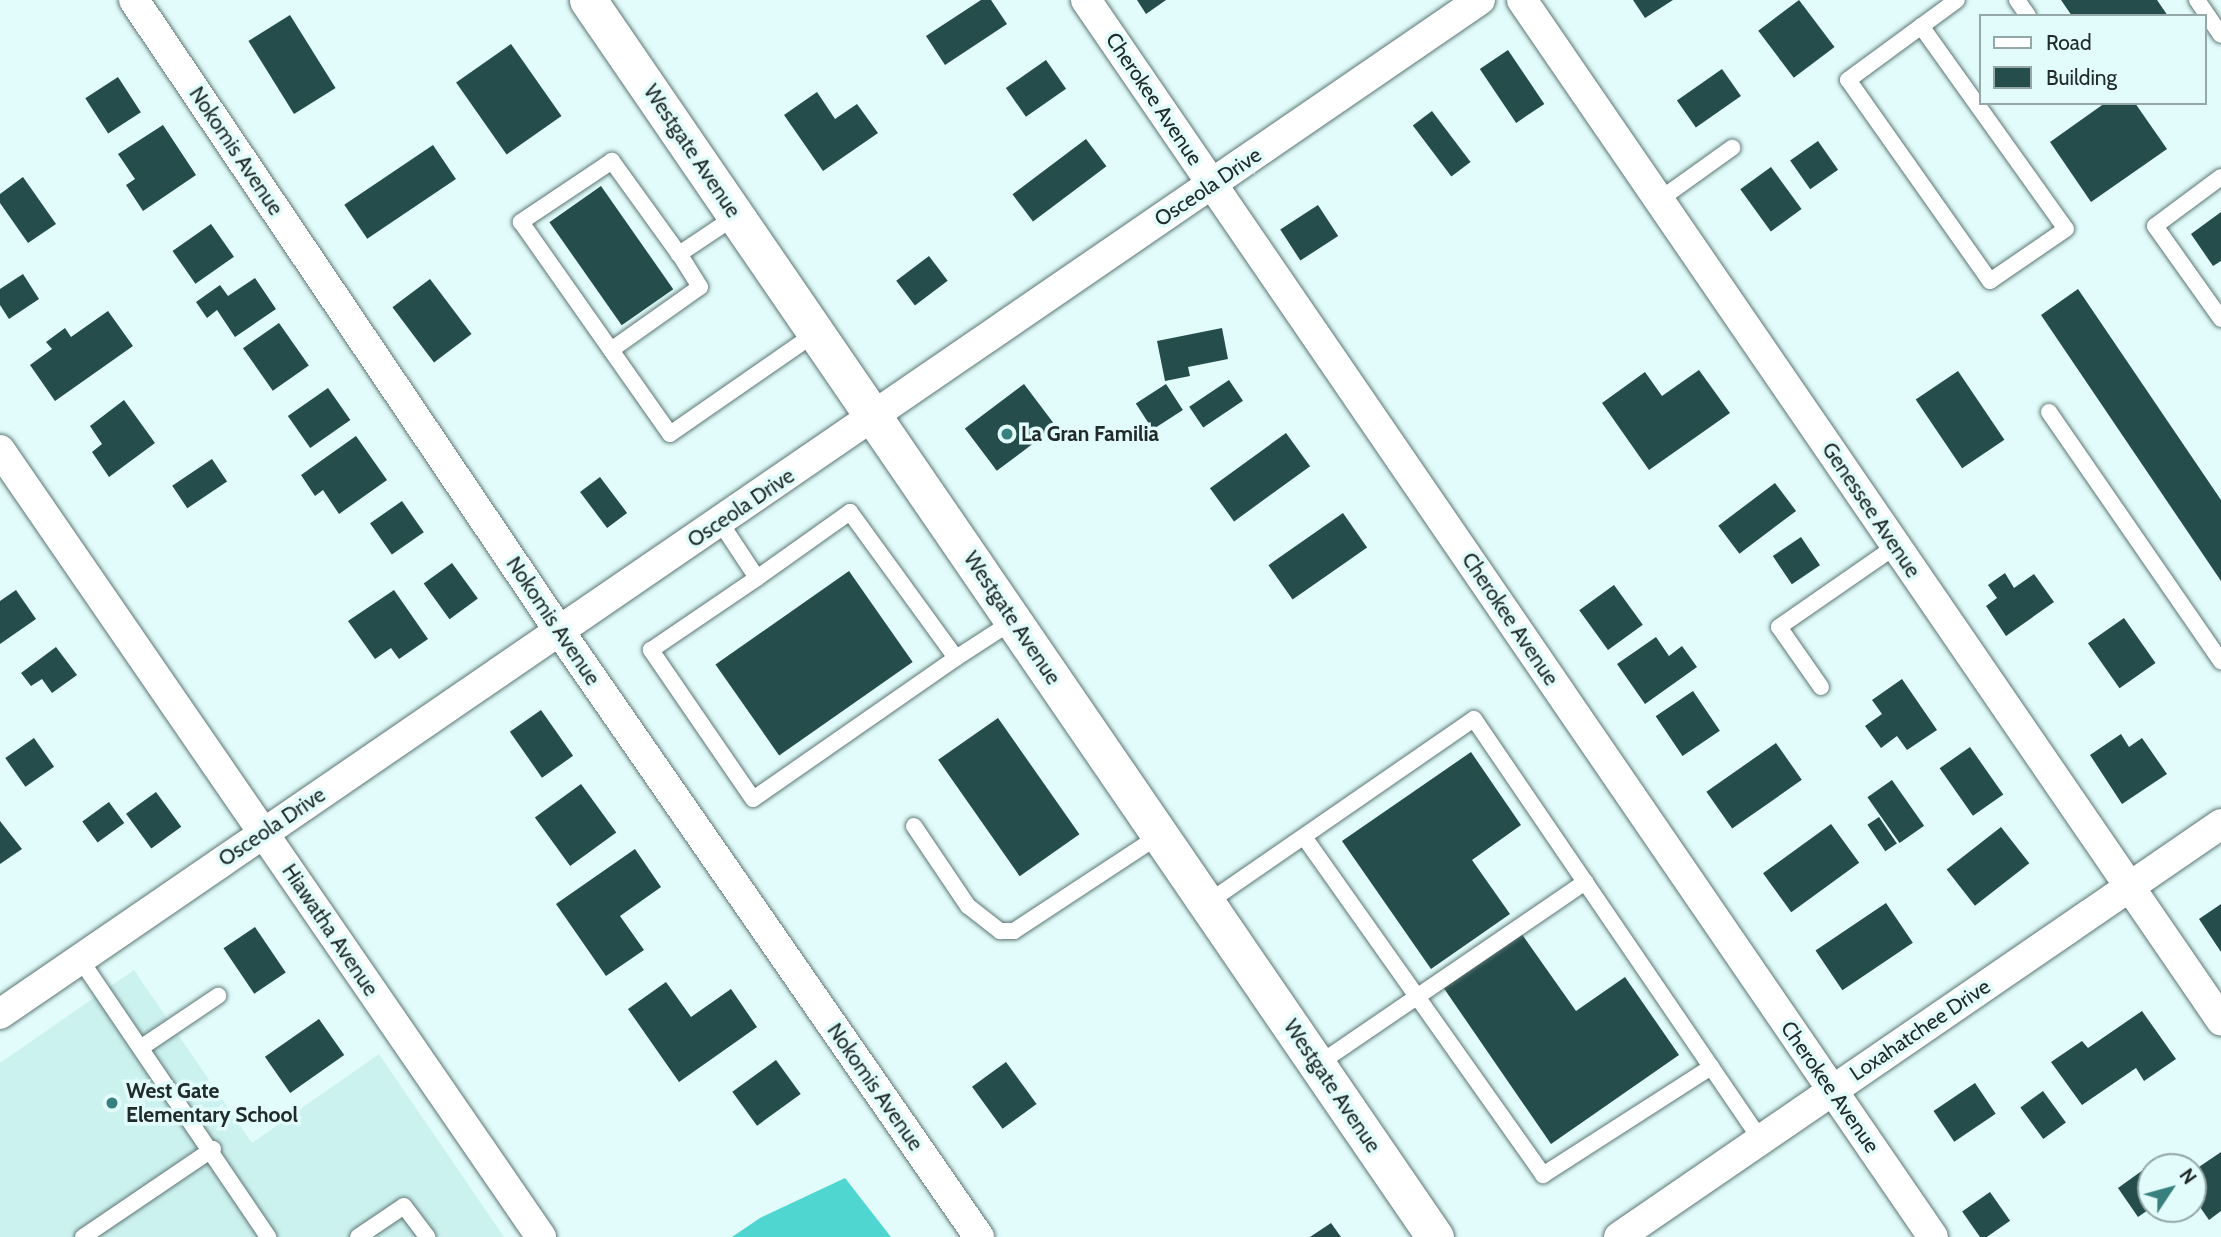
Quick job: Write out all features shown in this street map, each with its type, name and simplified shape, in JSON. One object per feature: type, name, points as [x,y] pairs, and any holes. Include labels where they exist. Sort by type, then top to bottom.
[{"type":"street","name":"Nokomis Avenue","points":[[134,0],[560,632],[979,1237]]},
{"type":"street","name":"Westgate Avenue","points":[[589,0],[1435,1237]]},
{"type":"street","name":"Cherokee Avenue","points":[[1086,0],[1933,1237]]},
{"type":"street","name":"Osceola Drive","points":[[0,1014],[1480,0]]},
{"type":"street","name":"Genessee Avenue","points":[[1522,0],[2221,1020]]},
{"type":"street","name":"Hiawatha Avenue","points":[[0,450],[541,1237]]},
{"type":"street","name":"Loxahatchee Drive","points":[[1619,1237],[2129,887],[2218,832]]},
{"type":"lane","points":[[1921,26],[2066,229],[1990,281],[1848,79],[1921,26],[1957,0]]},
{"type":"lane","points":[[2207,15],[2221,35]]},
{"type":"lane","points":[[1659,200],[1732,148]]},
{"type":"lane","points":[[611,350],[700,287],[612,161],[521,222],[670,434],[816,332]]},
{"type":"lane","points":[[2221,177],[2155,226],[2221,319]]},
{"type":"lane","points":[[679,254],[736,216]]},
{"type":"lane","points":[[2049,412],[2221,661]]},
{"type":"lane","points":[[956,659],[850,512],[651,650],[753,799],[1013,621]]},
{"type":"lane","points":[[720,522],[757,578]]},
{"type":"lane","points":[[1821,687],[1779,627],[1896,546]]},
{"type":"lane","points":[[1207,903],[1474,719],[1761,1140]]},
{"type":"lane","points":[[914,826],[968,906],[1000,931],[1014,931],[1160,835]]},
{"type":"lane","points":[[1304,836],[1543,1175],[1711,1067]]},
{"type":"lane","points":[[1317,1065],[1585,882]]},
{"type":"lane","points":[[79,959],[213,1149],[268,1237]]},
{"type":"lane","points":[[142,1047],[218,996]]},
{"type":"lane","points":[[83,1237],[213,1149]]},
{"type":"lane","points":[[358,1237],[404,1206],[427,1237]]},
{"type":"shaded area","name":"West Gate Elementary School","points":[[134,970],[252,1143],[379,1054],[504,1237],[0,1237],[0,1063]]},
{"type":"water","points":[[845,1178],[891,1237],[732,1237],[760,1218]]},
{"type":"building","points":[[981,0],[991,0],[1007,24],[945,65],[926,36]]},
{"type":"building","points":[[1137,0],[1166,0],[1146,14]]},
{"type":"building","points":[[1633,0],[1673,0],[1645,18]]},
{"type":"building","points":[[1799,0],[1835,47],[1794,78],[1758,31]]},
{"type":"building","points":[[2061,0],[2157,0],[2167,14],[2071,14]]},
{"type":"building","points":[[290,15],[336,88],[294,114],[248,41]]},
{"type":"building","points":[[511,44],[561,116],[507,155],[456,82]]},
{"type":"building","points":[[1508,50],[1544,104],[1516,123],[1480,69]]},
{"type":"building","points":[[1046,60],[1066,89],[1026,117],[1006,88]]},
{"type":"building","points":[[1722,69],[1741,96],[1696,128],[1677,101]]},
{"type":"building","points":[[118,77],[141,112],[108,133],[85,98]]},
{"type":"building","points":[[817,92],[835,119],[857,104],[878,133],[823,171],[784,115]]},
{"type":"building","points":[[2102,105],[2136,105],[2167,149],[2091,202],[2050,142]]},
{"type":"building","points":[[1432,111],[1471,162],[1451,177],[1413,125]]},
{"type":"building","points":[[163,125],[196,175],[143,211],[126,185],[135,179],[118,154]]},
{"type":"building","points":[[1086,139],[1106,166],[1033,222],[1013,194]]},
{"type":"building","points":[[1818,141],[1838,170],[1810,189],[1790,161]]},
{"type":"building","points":[[433,145],[456,179],[367,239],[344,205]]},
{"type":"building","points":[[1771,167],[1802,209],[1771,231],[1740,189]]},
{"type":"building","points":[[23,177],[56,224],[28,243],[0,203],[0,194]]},
{"type":"building","points":[[601,186],[673,289],[622,325],[549,222]]},
{"type":"building","points":[[1318,205],[1338,236],[1300,261],[1280,230]]},
{"type":"building","points":[[2221,212],[2221,261],[2213,266],[2191,234]]},
{"type":"building","points":[[211,224],[234,257],[195,284],[172,251]]},
{"type":"building","points":[[929,256],[948,281],[915,305],[896,281]]},
{"type":"building","points":[[23,274],[39,299],[9,319],[0,305],[0,289]]},
{"type":"building","points":[[255,278],[276,309],[235,337],[217,310],[207,318],[196,302],[220,285],[228,296]]},
{"type":"building","points":[[430,279],[472,334],[434,362],[392,307]]},
{"type":"building","points":[[2078,289],[2221,500],[2221,581],[2041,315]]},
{"type":"building","points":[[108,311],[133,346],[55,401],[30,365],[52,349],[46,342],[65,328],[71,337]]},
{"type":"building","points":[[279,323],[309,366],[273,391],[243,348]]},
{"type":"building","points":[[1222,328],[1228,359],[1188,367],[1190,376],[1165,381],[1157,341]]},
{"type":"building","points":[[1699,370],[1730,413],[1649,470],[1602,403],[1645,372],[1662,396]]},
{"type":"building","points":[[1958,371],[2004,440],[1962,468],[1916,400]]},
{"type":"building","points":[[1229,380],[1243,401],[1203,428],[1189,407]]},
{"type":"building","name":"La Gran Familia","points":[[1024,384],[1056,426],[997,471],[965,429]]},
{"type":"building","points":[[1166,384],[1183,410],[1153,430],[1136,404]]},
{"type":"building","points":[[328,388],[350,420],[310,448],[288,416]]},
{"type":"building","points":[[124,400],[155,443],[109,477],[92,452],[102,444],[90,426]]},
{"type":"building","points":[[1286,433],[1310,466],[1234,521],[1210,488]]},
{"type":"building","points":[[356,436],[387,480],[339,514],[323,490],[315,496],[301,475]]},
{"type":"building","points":[[212,459],[227,481],[187,508],[172,486]]},
{"type":"building","points":[[600,477],[627,513],[607,528],[580,492]]},
{"type":"building","points":[[1775,483],[1796,511],[1739,554],[1718,526]]},
{"type":"building","points":[[402,501],[424,532],[392,554],[370,523]]},
{"type":"building","points":[[1343,513],[1367,547],[1293,600],[1268,565]]},
{"type":"building","points":[[1801,537],[1820,565],[1792,584],[1773,556]]},
{"type":"building","points":[[452,563],[478,599],[450,619],[424,584]]},
{"type":"building","points":[[849,571],[913,662],[779,755],[715,664]]},
{"type":"building","points":[[2005,573],[2014,588],[2034,574],[2054,602],[2006,636],[1986,606],[1997,598],[1988,585]]},
{"type":"building","points":[[1614,585],[1643,625],[1608,650],[1579,610]]},
{"type":"building","points":[[16,590],[36,619],[0,644],[0,601]]},
{"type":"building","points":[[394,590],[428,639],[399,659],[391,648],[375,659],[348,621]]},
{"type":"building","points":[[2124,618],[2156,663],[2120,688],[2088,643]]},
{"type":"building","points":[[1656,637],[1669,656],[1682,646],[1697,667],[1645,704],[1617,664]]},
{"type":"building","points":[[56,647],[77,675],[52,693],[42,679],[31,686],[21,673]]},
{"type":"building","points":[[1902,679],[1937,730],[1907,750],[1897,736],[1881,748],[1865,726],[1882,714],[1872,700]]},
{"type":"building","points":[[1693,691],[1720,731],[1683,756],[1656,716]]},
{"type":"building","points":[[541,710],[573,756],[542,778],[510,732]]},
{"type":"building","points":[[998,718],[1079,834],[1020,876],[938,760]]},
{"type":"building","points":[[2121,734],[2129,747],[2142,738],[2167,774],[2122,804],[2090,755]]},
{"type":"building","points":[[34,738],[54,767],[25,787],[5,758]]},
{"type":"building","points":[[1776,743],[1802,780],[1732,829],[1706,792]]},
{"type":"building","points":[[1970,747],[2003,795],[1973,816],[1940,768]]},
{"type":"building","points":[[1471,752],[1521,825],[1472,860],[1510,914],[1431,969],[1342,841]]},
{"type":"building","points":[[1892,780],[1924,826],[1900,843],[1867,797]]},
{"type":"building","points":[[581,784],[616,833],[570,866],[535,818]]},
{"type":"building","points":[[156,792],[181,827],[151,849],[126,814]]},
{"type":"building","points":[[109,802],[124,823],[98,842],[82,821]]},
{"type":"building","points":[[1879,817],[1897,844],[1885,851],[1867,825]]},
{"type":"building","points":[[0,821],[22,849],[0,864]]},
{"type":"building","points":[[1831,824],[1859,863],[1791,912],[1763,873]]},
{"type":"building","points":[[2001,827],[2029,863],[1975,906],[1947,869]]},
{"type":"building","points":[[635,849],[661,887],[620,916],[644,950],[606,976],[556,904]]},
{"type":"building","points":[[1886,903],[1913,943],[1842,990],[1816,951]]},
{"type":"building","points":[[2221,904],[2221,952],[2199,919]]},
{"type":"building","points":[[255,927],[286,973],[254,994],[223,948]]},
{"type":"building","points":[[1521,933],[1576,1011],[1625,977],[1679,1055],[1551,1144],[1443,987]]},
{"type":"building","points":[[666,982],[691,1017],[731,989],[757,1027],[679,1082],[628,1009]]},
{"type":"building","points":[[2142,1011],[2176,1059],[2144,1081],[2136,1068],[2082,1105],[2051,1062],[2082,1041],[2088,1048]]},
{"type":"building","points":[[319,1019],[344,1055],[290,1093],[265,1057]]},
{"type":"building","points":[[776,1060],[801,1094],[757,1126],[732,1092]]},
{"type":"building","points":[[1006,1062],[1037,1104],[1003,1129],[972,1087]]},
{"type":"building","points":[[1975,1083],[1996,1114],[1954,1142],[1934,1111]]},
{"type":"building","points":[[2043,1091],[2066,1123],[2043,1139],[2020,1107]]},
{"type":"building","points":[[2221,1152],[2221,1211],[2209,1220],[2207,1217],[2207,1162]]},
{"type":"building","points":[[2137,1174],[2137,1216],[2118,1188]]},
{"type":"building","points":[[1990,1192],[2010,1221],[1987,1237],[1980,1237],[1962,1212]]},
{"type":"building","points":[[1331,1223],[1341,1237],[1310,1237]]},
{"type":"place","name":"La Gran Familia","points":[[1007,434]]},
{"type":"place","name":"West Gate Elementary School","points":[[112,1103]]}]
